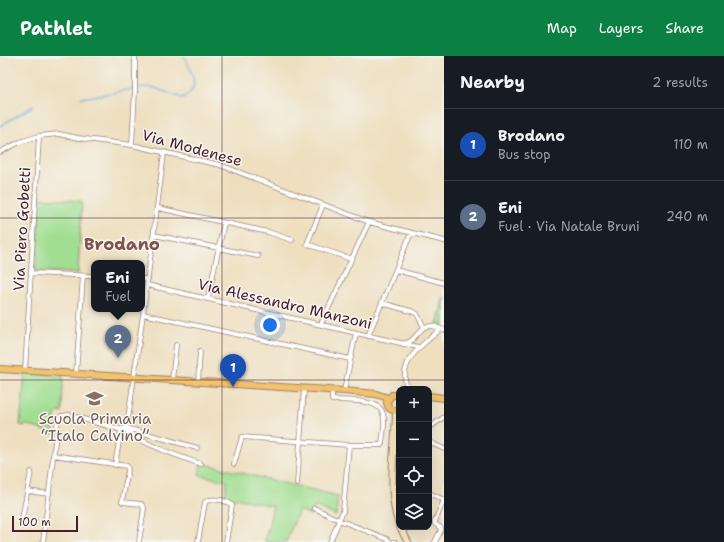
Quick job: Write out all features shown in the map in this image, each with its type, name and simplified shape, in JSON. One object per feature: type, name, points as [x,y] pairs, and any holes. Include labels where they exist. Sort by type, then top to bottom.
[{"type":"main road","points":[[0,369],[376,394],[388,398],[392,395],[396,395]]},
{"type":"main road","points":[[432,396],[444,398]]},
{"type":"main road","points":[[388,398],[388,407],[390,409],[396,410]]},
{"type":"main road","points":[[396,513],[393,503],[392,489],[397,422]]},
{"type":"main road","points":[[401,530],[405,541]]},
{"type":"street","points":[[132,145],[135,56]]},
{"type":"street","name":"Via Modenese","points":[[0,152],[20,142],[39,136],[59,134],[132,145],[220,165],[369,222],[444,241]]},
{"type":"street","name":"Via Piero Gobetti","points":[[25,371],[39,136]]},
{"type":"street","points":[[145,302],[164,153]]},
{"type":"street","points":[[323,205],[307,244],[351,260]]},
{"type":"street","points":[[158,208],[268,232],[292,240]]},
{"type":"street","points":[[321,324],[369,222]]},
{"type":"street","points":[[208,298],[224,223]]},
{"type":"street","points":[[368,336],[411,233]]},
{"type":"street","points":[[154,235],[258,256]]},
{"type":"street","points":[[396,270],[444,283]]},
{"type":"street","points":[[32,273],[91,276]]},
{"type":"street","points":[[76,374],[83,276]]},
{"type":"street","name":"Via Alessandro Manzoni","points":[[148,285],[418,347]]},
{"type":"street","points":[[382,303],[414,312],[418,315],[424,327]]},
{"type":"street","points":[[115,465],[123,429],[128,419],[143,314],[350,359]]},
{"type":"street","points":[[403,344],[410,340],[424,327],[433,326],[442,329]]},
{"type":"street","points":[[407,386],[405,381],[407,365],[418,347],[442,329]]},
{"type":"street","points":[[344,392],[356,333]]},
{"type":"street","points":[[172,380],[176,345]]},
{"type":"street","points":[[198,382],[200,351]]},
{"type":"street","points":[[297,484],[304,389]]},
{"type":"street","points":[[234,464],[242,437],[301,442],[381,445],[384,415],[378,406],[372,403],[332,400],[332,391]]},
{"type":"street","points":[[43,542],[57,424],[59,418],[63,415],[69,415],[196,448]]},
{"type":"street","points":[[432,426],[444,417]]},
{"type":"street","points":[[123,429],[154,446],[201,464]]},
{"type":"street","points":[[432,443],[444,449]]},
{"type":"street","points":[[330,542],[343,511],[349,444]]},
{"type":"street","points":[[54,455],[115,465],[125,465],[128,470],[122,502],[141,504],[144,506],[139,542]]},
{"type":"street","points":[[21,524],[31,472]]},
{"type":"street","points":[[28,491],[49,494]]},
{"type":"street","points":[[431,494],[444,500],[435,521],[435,524],[441,530],[435,542]]},
{"type":"street","points":[[198,542],[205,502],[210,499],[229,502],[232,505],[226,542]]},
{"type":"street","points":[[314,508],[392,542]]},
{"type":"green space","points":[[40,198],[82,201],[78,273],[37,271]]},
{"type":"green space","points":[[444,296],[444,326],[437,324]]},
{"type":"green space","points":[[25,373],[63,376],[62,412],[58,412],[55,415],[53,434],[25,424],[24,426],[20,425]]},
{"type":"green space","points":[[201,463],[338,496],[336,516],[315,506],[311,515],[299,510],[286,542],[265,542],[273,506],[225,496],[227,481],[199,475]]},
{"type":"waterway","points":[[136,88],[155,88],[182,98],[192,90],[194,85],[194,79],[184,56]]},
{"type":"waterway","points":[[81,98],[132,89]]},
{"type":"waterway","points":[[0,126],[33,106]]},
{"type":"place","name":"Eni","points":[[118,358]]},
{"type":"place","name":"Brodano","points":[[233,387]]},
{"type":"place","name":"Scuola Primaria “Italo Calvino”","points":[[95,398]]},
{"type":"district","name":"Brodano","points":[[122,244]]}]
